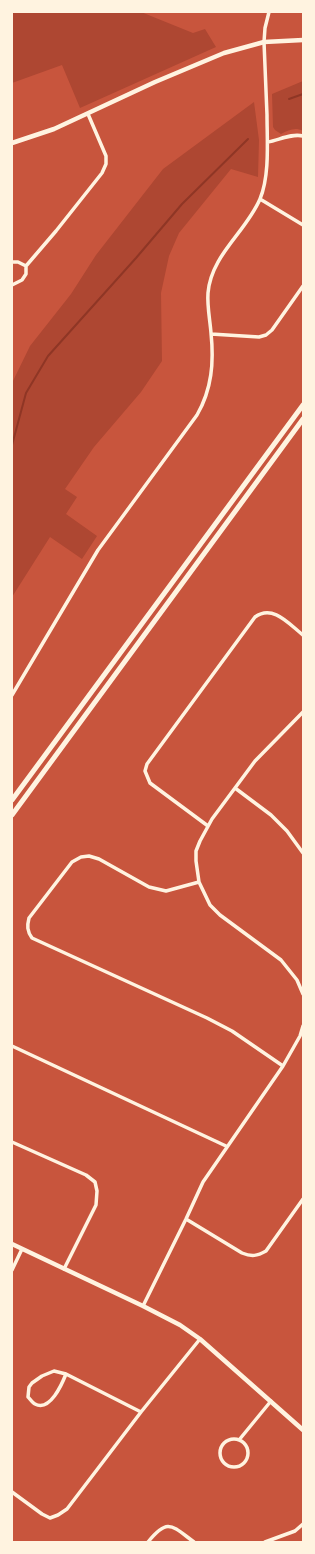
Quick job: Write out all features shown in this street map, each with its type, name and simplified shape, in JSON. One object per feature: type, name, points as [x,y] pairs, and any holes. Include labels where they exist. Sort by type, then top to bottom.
[{"type":"main road","points":[[12,800],[303,405]]},
{"type":"main road","points":[[12,815],[303,419]]},
{"type":"street","points":[[12,695],[95,555],[164,458],[197,415],[204,402],[210,386],[213,365],[208,293],[212,275],[218,262],[260,198],[267,170],[268,142],[264,42],[265,28],[269,12]]},
{"type":"street","points":[[12,143],[54,129],[155,82],[224,53],[264,42],[303,40]]},
{"type":"street","points":[[12,285],[22,280],[26,274],[26,266],[56,232],[102,173],[106,164],[106,156],[88,114]]},
{"type":"street","points":[[268,142],[298,134],[303,136]]},
{"type":"street","points":[[260,198],[303,225]]},
{"type":"street","points":[[12,262],[18,262],[26,266]]},
{"type":"street","points":[[211,334],[259,337],[266,335],[272,330],[303,286]]},
{"type":"street","points":[[208,826],[150,783],[145,771],[147,764],[255,617],[266,612],[273,613],[303,635]]},
{"type":"street","points":[[303,712],[255,761],[208,826],[196,851],[199,882],[210,906],[281,960],[298,980],[303,994]]},
{"type":"street","points":[[235,788],[271,815],[287,831],[303,853]]},
{"type":"street","points":[[199,882],[166,891],[149,887],[99,860],[89,856],[81,857],[72,862],[29,918],[28,931],[32,938],[207,1018],[232,1031],[283,1066]]},
{"type":"street","points":[[144,1306],[203,1182],[226,1146],[283,1066],[300,1036],[303,1026]]},
{"type":"street","points":[[12,1046],[226,1146]]},
{"type":"street","points":[[12,1142],[86,1175],[95,1182],[97,1192],[96,1205],[64,1270]]},
{"type":"street","points":[[186,1219],[242,1253],[250,1256],[258,1256],[266,1250],[303,1199]]},
{"type":"street","points":[[12,1244],[64,1270],[144,1306],[180,1325],[200,1340],[303,1430]]},
{"type":"street","points":[[12,1270],[22,1248]]},
{"type":"street","points":[[12,1492],[42,1514],[50,1518],[68,1509],[141,1412],[200,1340]]},
{"type":"street","points":[[66,1374],[61,1388],[50,1402],[42,1405],[35,1404],[28,1397],[29,1388],[32,1383],[42,1376],[54,1371],[66,1374],[141,1412]]},
{"type":"street","points":[[239,1440],[271,1401]]},
{"type":"street","points":[[229,1440],[239,1440],[246,1446],[246,1458],[241,1465],[234,1467],[226,1465],[221,1459],[220,1452],[222,1445],[229,1440]]},
{"type":"street","points":[[265,1542],[295,1531],[301,1528],[303,1524]]},
{"type":"street","points":[[148,1542],[159,1529],[165,1526],[175,1528],[194,1542]]},
{"type":"shaded area","points":[[12,12],[141,12],[193,33],[205,29],[216,47],[80,108],[62,65],[12,83]]},
{"type":"shaded area","points":[[303,81],[303,131],[295,129],[281,134],[273,127],[272,94]]},
{"type":"shaded area","points":[[254,102],[259,140],[258,177],[231,169],[179,233],[169,256],[161,293],[162,361],[141,392],[94,447],[65,489],[77,497],[66,514],[97,536],[82,559],[50,537],[12,597],[12,383],[30,346],[71,294],[96,255],[163,169]]},
{"type":"waterway","points":[[289,99],[303,94]]},
{"type":"waterway","points":[[12,445],[26,393],[48,356],[136,258],[182,204],[248,139]]}]
